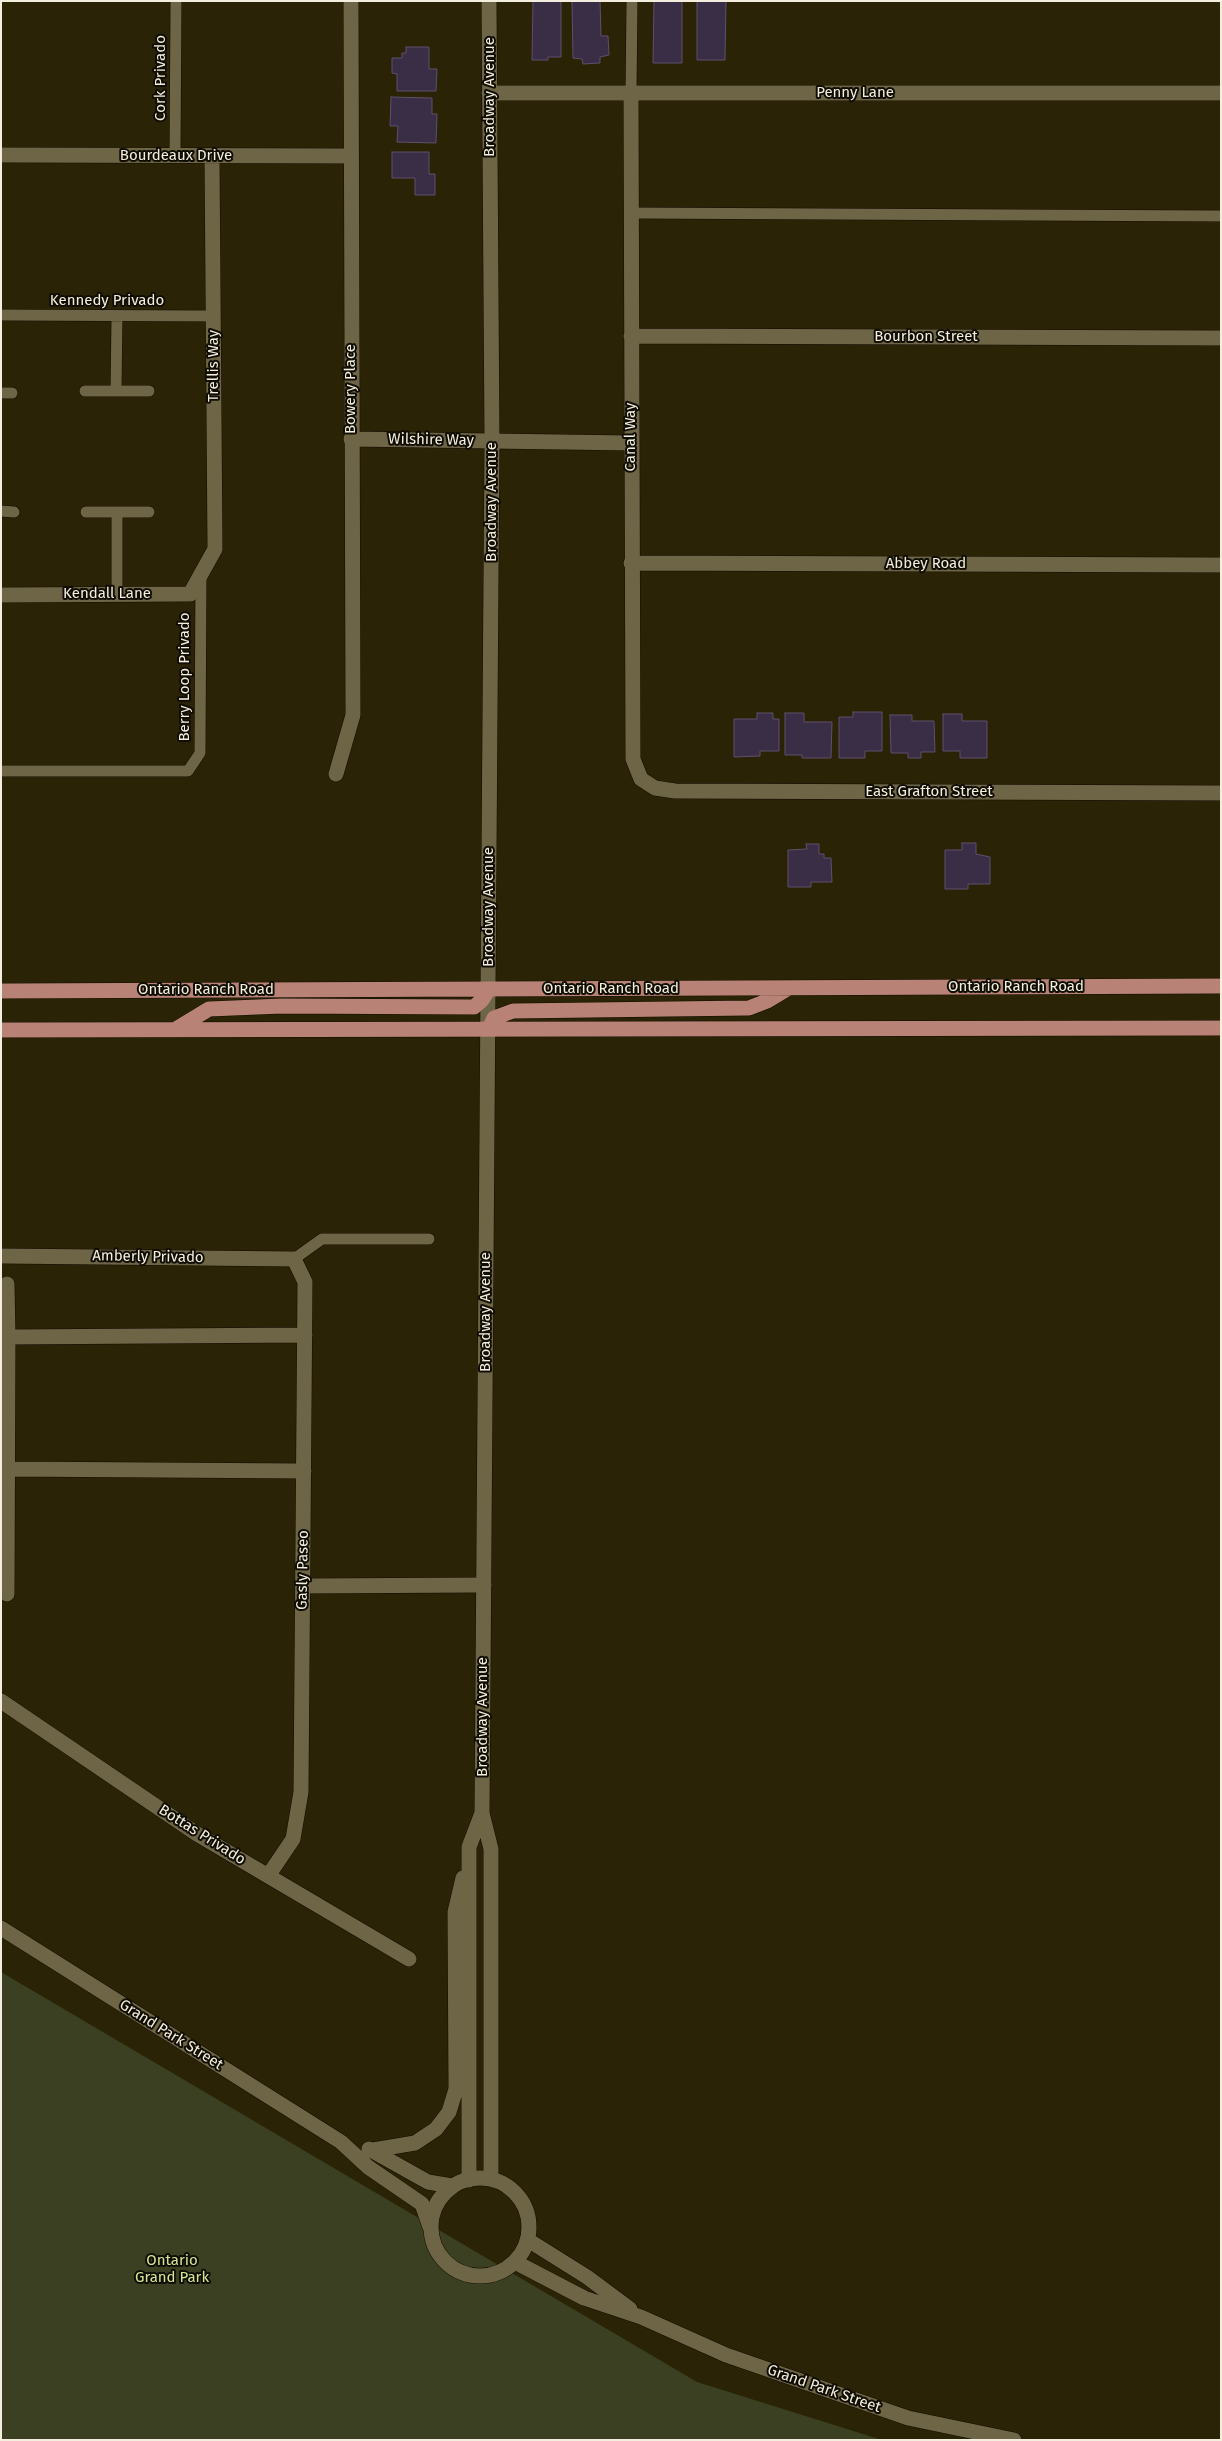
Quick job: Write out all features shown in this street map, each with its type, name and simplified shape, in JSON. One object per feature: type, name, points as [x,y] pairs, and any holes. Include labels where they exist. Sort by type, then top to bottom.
[{"type":"main road","name":"Ontario Ranch Road","points":[[1,991],[1221,986]]},
{"type":"main road","points":[[175,1030],[209,1009],[282,1006],[474,1007],[482,1000],[488,989]]},
{"type":"main road","points":[[489,1029],[494,1018],[512,1010],[749,1008],[767,1001],[787,989]]},
{"type":"main road","points":[[1,1030],[1221,1028]]},
{"type":"street","name":"Bowery Place","points":[[336,774],[353,715],[351,1]]},
{"type":"street","name":"Broadway Avenue","points":[[489,1],[492,441],[482,1813],[491,1849],[491,2178]]},
{"type":"street","name":"Penny Lane","points":[[489,93],[1221,93]]},
{"type":"street","name":"Canal Way","points":[[631,93],[633,759],[641,779]]},
{"type":"street","name":"Bourdeaux Drive","points":[[1,155],[351,156]]},
{"type":"street","name":"Trellis Way","points":[[201,574],[215,549],[212,156]]},
{"type":"street","name":"Bourbon Street","points":[[631,336],[1221,338]]},
{"type":"street","name":"Wilshire Way","points":[[351,439],[631,443]]},
{"type":"street","name":"Abbey Road","points":[[631,563],[1221,565]]},
{"type":"street","name":"Kendall Lane","points":[[1,595],[190,594],[201,574]]},
{"type":"street","name":"East Grafton Street","points":[[641,779],[656,788],[675,791],[1221,793]]},
{"type":"street","name":"Amberly Privado","points":[[1,1256],[294,1259]]},
{"type":"street","name":"Gasly Paseo","points":[[268,1876],[292,1839],[301,1792],[306,1282],[294,1259]]},
{"type":"street","points":[[7,1284],[7,1594]]},
{"type":"street","points":[[8,1336],[305,1335]]},
{"type":"street","points":[[8,1469],[304,1471]]},
{"type":"street","points":[[303,1586],[484,1585]]},
{"type":"street","name":"Bottas Privado","points":[[4,1708],[197,1834],[409,1960]]},
{"type":"street","name":"Broadway Avenue","points":[[470,2180],[469,1847],[482,1813]]},
{"type":"street","points":[[373,2150],[414,2143],[436,2129],[449,2112],[456,2090],[456,1912],[469,1847]]},
{"type":"street","name":"Grand Park Street","points":[[1,1928],[341,2142],[368,2167],[422,2204],[430,2227]]},
{"type":"street","name":"Grand Park Street","points":[[341,2142],[373,2150],[428,2182],[452,2186]]},
{"type":"street","points":[[491,2178],[509,2187],[519,2197],[530,2225],[528,2240],[516,2262],[504,2271],[490,2276],[475,2277],[461,2273],[448,2266],[438,2255],[432,2241],[430,2227],[436,2204],[452,2186],[470,2180],[491,2178]]},
{"type":"street","name":"Grand Park Street","points":[[528,2240],[587,2277],[641,2317]]},
{"type":"street","name":"Grand Park Street","points":[[516,2262],[584,2298],[641,2317],[726,2355],[908,2418],[1014,2440]]},
{"type":"lane","name":"Cork Privado","points":[[175,156],[176,1]]},
{"type":"lane","points":[[631,93],[632,1]]},
{"type":"lane","points":[[631,214],[1221,216]]},
{"type":"lane","name":"Kennedy Privado","points":[[1,315],[213,316]]},
{"type":"lane","points":[[116,391],[117,316]]},
{"type":"lane","points":[[85,391],[148,391]]},
{"type":"lane","points":[[1,512],[14,512]]},
{"type":"lane","points":[[86,512],[149,512]]},
{"type":"lane","points":[[117,512],[117,594]]},
{"type":"lane","name":"Berry Loop Privado","points":[[1,771],[188,771],[200,753],[201,574]]},
{"type":"lane","points":[[294,1259],[322,1239],[429,1238]]},
{"type":"green space","name":"Ontario Grand Park","points":[[1,1972],[697,2382],[882,2440],[1,2440]]},
{"type":"building","points":[[533,1],[561,1],[561,57],[548,57],[548,60],[532,60]]},
{"type":"building","points":[[572,1],[600,1],[601,36],[608,36],[609,55],[600,57],[600,63],[583,64],[582,59],[573,58]]},
{"type":"building","points":[[654,1],[682,1],[682,63],[653,63]]},
{"type":"building","points":[[697,1],[726,1],[725,60],[697,60]]},
{"type":"building","points":[[406,47],[429,47],[429,69],[437,69],[436,91],[397,91],[397,74],[392,73],[392,58],[402,58],[402,53],[406,53]]},
{"type":"building","points":[[391,97],[432,98],[432,114],[437,114],[436,143],[397,142],[398,126],[390,126]]},
{"type":"building","points":[[392,152],[429,152],[429,174],[435,174],[435,195],[415,195],[415,178],[392,178]]},
{"type":"building","points":[[853,712],[882,712],[882,751],[865,751],[865,758],[839,758],[839,717],[853,717]]},
{"type":"building","points":[[757,713],[773,713],[773,719],[779,719],[779,751],[760,751],[760,756],[734,757],[734,719],[757,719]]},
{"type":"building","points":[[785,713],[804,713],[804,722],[832,722],[831,758],[802,758],[802,755],[785,755]]},
{"type":"building","points":[[943,714],[962,714],[962,721],[987,721],[987,758],[960,758],[960,751],[943,751]]},
{"type":"building","points":[[890,715],[912,715],[912,721],[934,721],[935,752],[921,752],[921,758],[908,758],[908,753],[891,753]]},
{"type":"building","points":[[962,843],[976,843],[976,854],[990,857],[990,884],[968,884],[968,889],[945,889],[945,850],[962,850]]},
{"type":"building","points":[[806,844],[819,844],[819,854],[824,854],[824,858],[831,858],[832,882],[811,882],[811,887],[788,887],[788,850],[807,849]]}]
